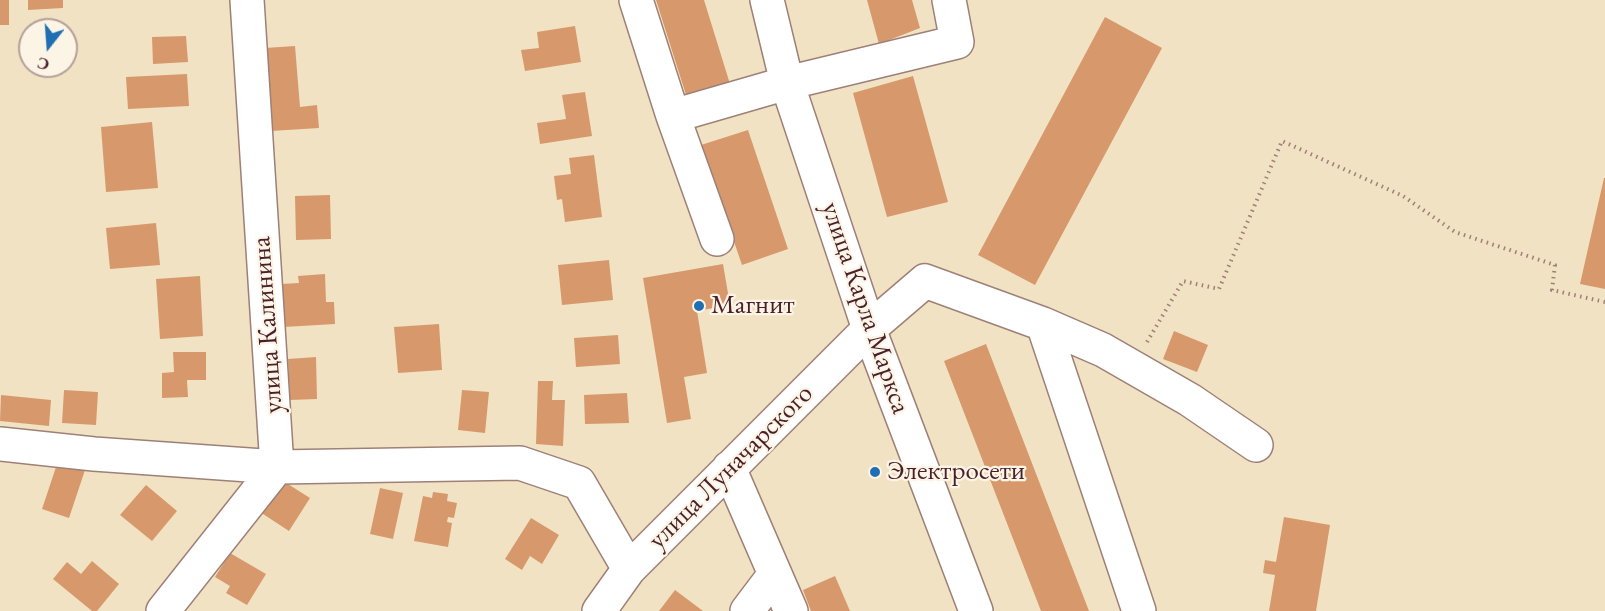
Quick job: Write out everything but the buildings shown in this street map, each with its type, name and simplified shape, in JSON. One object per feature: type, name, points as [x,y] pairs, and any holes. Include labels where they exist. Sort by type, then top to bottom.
[{"type":"street","name":"улица Калинина","points":[[247,0],[277,467]]},
{"type":"street","points":[[636,0],[673,116],[717,239]]},
{"type":"street","name":"улица Карла Маркса","points":[[767,0],[787,83],[869,328],[976,611]]},
{"type":"street","points":[[673,116],[787,83],[957,42],[949,0]]},
{"type":"street","name":"улица Луначарского","points":[[599,611],[629,569],[729,468],[869,328],[926,281],[1043,324]]},
{"type":"street","points":[[1043,324],[1103,350],[1190,400],[1256,445]]},
{"type":"street","points":[[1043,324],[1139,611]]},
{"type":"street","points":[[0,444],[93,454],[277,467],[520,463],[579,483],[629,569]]},
{"type":"street","points":[[163,611],[277,467]]},
{"type":"street","points":[[729,468],[791,611]]},
{"type":"street","points":[[747,611],[775,574]]},
{"type":"path","points":[[1132,367],[1183,281],[1219,289],[1282,141],[1403,196],[1455,232],[1555,265],[1552,290],[1605,302]]},
{"type":"place","name":"Магнит","points":[[699,306]]},
{"type":"place","name":"Электросети","points":[[875,472]]}]
